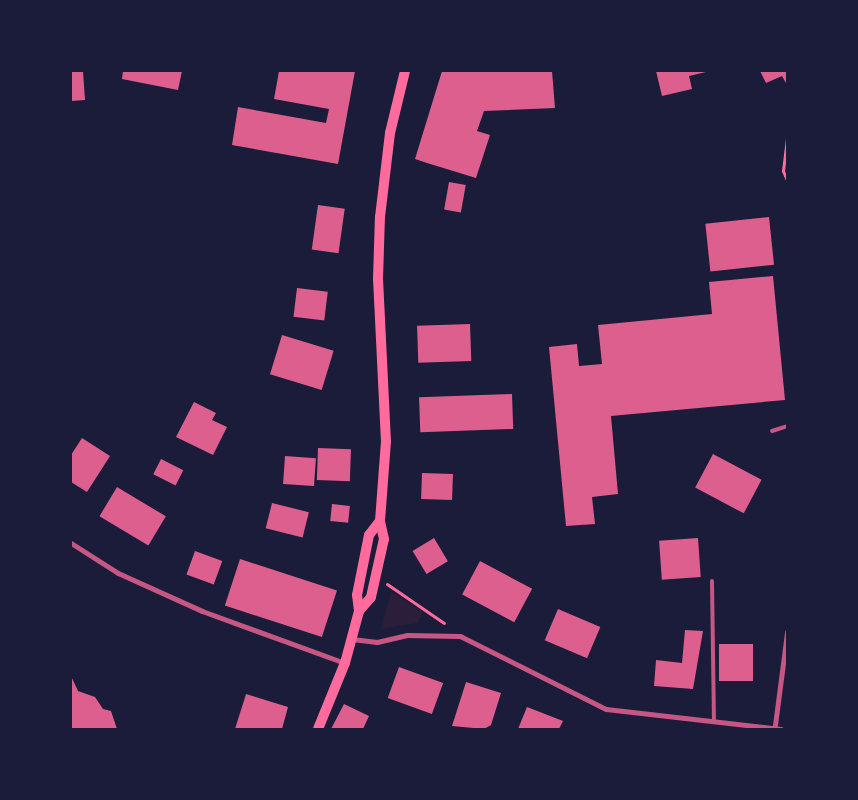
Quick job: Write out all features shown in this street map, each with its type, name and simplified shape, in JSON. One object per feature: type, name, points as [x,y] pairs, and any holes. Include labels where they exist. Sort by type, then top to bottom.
[{"type":"main road","points":[[359,611],[371,597],[384,539],[380,521],[386,442],[378,278],[380,217],[390,133],[405,71]]},
{"type":"main road","points":[[318,729],[345,663],[359,611],[357,595],[369,535],[380,521]]},
{"type":"street","points":[[71,543],[118,573],[202,611],[345,663]]},
{"type":"street","points":[[775,724],[787,632]]},
{"type":"street","points":[[352,639],[378,642],[407,635],[460,636],[606,709],[775,724],[781,729]]},
{"type":"lane","points":[[772,431],[787,426]]},
{"type":"lane","points":[[712,581],[714,719]]},
{"type":"path","points":[[787,138],[787,180]]},
{"type":"path","points":[[377,574],[460,636]]},
{"type":"shaded area","points":[[391,592],[423,612],[418,623],[381,629]]},
{"type":"building","points":[[71,71],[83,71],[85,100],[71,101]]},
{"type":"building","points":[[123,71],[182,71],[178,90],[122,79]]},
{"type":"building","points":[[279,71],[355,71],[338,164],[232,145],[238,107],[326,123],[329,109],[274,99]]},
{"type":"building","points":[[442,71],[552,71],[555,108],[484,111],[477,131],[490,135],[476,178],[427,163],[415,159]]},
{"type":"building","points":[[656,71],[706,72],[689,76],[692,89],[662,96]]},
{"type":"building","points":[[760,71],[787,71],[787,85],[782,76],[766,83]]},
{"type":"building","points":[[449,182],[466,185],[461,213],[444,210]]},
{"type":"building","points":[[318,205],[345,209],[338,253],[312,250]]},
{"type":"building","points":[[769,217],[774,265],[710,271],[705,224]]},
{"type":"building","points":[[773,276],[785,400],[611,416],[618,494],[592,497],[595,524],[566,526],[549,347],[577,344],[579,366],[602,364],[598,325],[712,314],[709,282]]},
{"type":"building","points":[[297,288],[328,292],[324,321],[293,317]]},
{"type":"building","points":[[470,324],[471,361],[418,363],[417,326]]},
{"type":"building","points":[[282,335],[334,351],[322,390],[270,374]]},
{"type":"building","points":[[512,394],[513,429],[420,432],[419,397]]},
{"type":"building","points":[[194,402],[216,413],[212,420],[227,427],[213,455],[176,437]]},
{"type":"building","points":[[82,438],[110,456],[87,492],[71,482],[71,455]]},
{"type":"building","points":[[318,448],[351,449],[350,481],[317,480]]},
{"type":"building","points":[[713,454],[762,480],[744,513],[695,488]]},
{"type":"building","points":[[285,456],[316,458],[314,486],[283,484]]},
{"type":"building","points":[[161,459],[183,470],[176,485],[153,474]]},
{"type":"building","points":[[422,473],[453,474],[452,500],[421,499]]},
{"type":"building","points":[[117,487],[166,516],[148,546],[99,516]]},
{"type":"building","points":[[272,503],[309,512],[303,537],[266,528]]},
{"type":"building","points":[[332,504],[350,506],[348,523],[330,521]]},
{"type":"building","points":[[434,538],[448,561],[426,574],[413,551]]},
{"type":"building","points":[[698,538],[701,577],[662,580],[659,541]]},
{"type":"building","points":[[195,551],[222,561],[214,584],[186,574]]},
{"type":"building","points":[[240,559],[337,591],[322,637],[225,606]]},
{"type":"building","points":[[480,561],[532,589],[514,622],[462,595]]},
{"type":"building","points":[[558,609],[600,627],[587,658],[545,640]]},
{"type":"building","points":[[685,630],[703,631],[693,689],[654,686],[656,660],[682,663]]},
{"type":"building","points":[[719,644],[753,644],[753,681],[719,681]]},
{"type":"building","points":[[399,667],[443,683],[432,714],[388,698]]},
{"type":"building","points":[[71,676],[78,691],[95,697],[103,709],[111,711],[117,729],[71,729]]},
{"type":"building","points":[[466,682],[501,693],[491,725],[484,729],[452,726]]},
{"type":"building","points":[[246,694],[288,707],[282,729],[235,729]]},
{"type":"building","points":[[344,704],[369,716],[363,729],[331,729]]},
{"type":"building","points":[[527,707],[563,721],[559,729],[518,729]]}]
